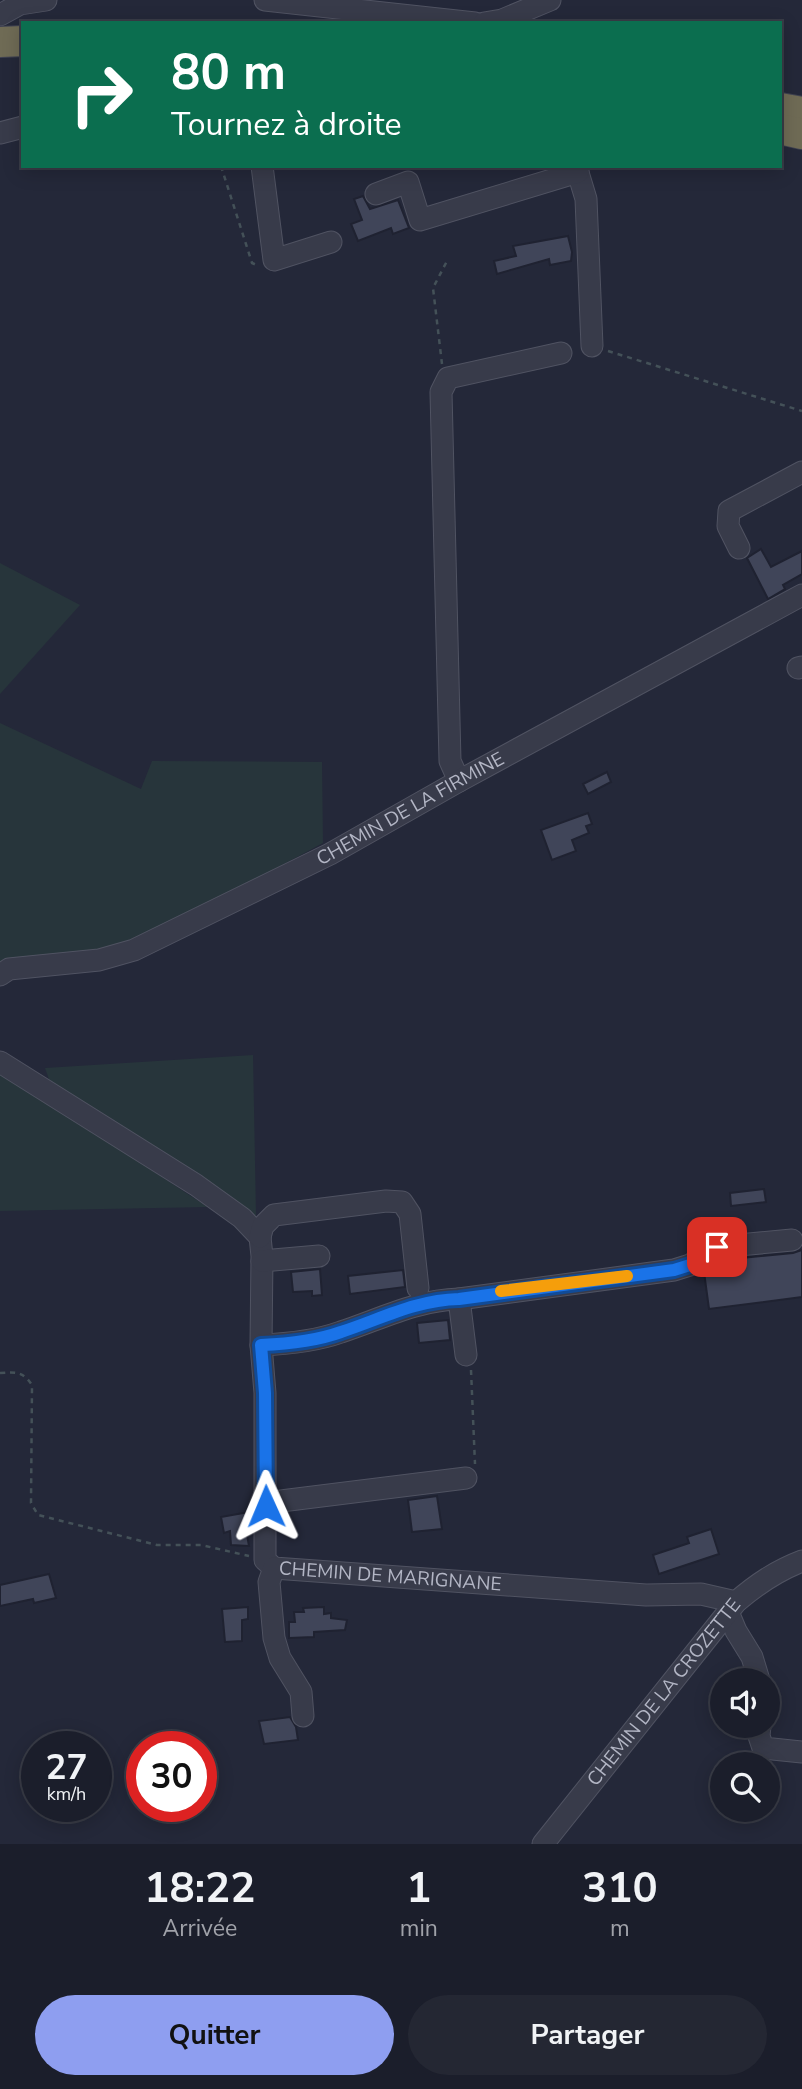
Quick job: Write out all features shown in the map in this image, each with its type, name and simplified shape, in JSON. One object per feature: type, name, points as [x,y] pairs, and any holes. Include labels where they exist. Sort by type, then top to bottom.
[{"type":"highway","points":[[0,42],[21,41]]},
{"type":"highway","points":[[0,59],[21,58]]},
{"type":"highway","points":[[782,108],[802,112]]},
{"type":"highway","points":[[782,129],[802,134]]},
{"type":"street","points":[[0,15],[20,4],[46,0]]},
{"type":"street","points":[[265,0],[457,21]]},
{"type":"street","points":[[496,21],[550,0]]},
{"type":"street","points":[[0,133],[21,128]]},
{"type":"street","points":[[262,168],[275,260],[331,242]]},
{"type":"street","points":[[376,194],[408,182],[420,220],[577,169],[586,199],[592,346]]},
{"type":"street","points":[[459,780],[450,761],[441,392],[448,379],[561,353]]},
{"type":"street","points":[[739,548],[728,526],[729,511],[802,472]]},
{"type":"street","name":"CHEMIN DE LA FIRMINE","points":[[0,975],[9,969],[99,960],[134,950],[330,854],[459,780],[802,595]]},
{"type":"street","points":[[0,1062],[196,1185],[242,1218],[260,1237]]},
{"type":"street","points":[[260,1237],[263,1226],[274,1215],[386,1201],[402,1202],[410,1214],[418,1288]]},
{"type":"street","name":"CHEMIN DE MARIGNANE","points":[[260,1237],[269,1564],[646,1595],[701,1594],[732,1607]]},
{"type":"street","points":[[261,1345],[285,1344],[338,1333],[434,1299],[459,1299],[674,1270],[690,1265],[717,1247],[792,1240]]},
{"type":"street","points":[[262,1261],[320,1256]]},
{"type":"street","points":[[459,1299],[466,1354]]},
{"type":"street","points":[[266,1506],[281,1501],[466,1478]]},
{"type":"street","name":"CHEMIN DE LA CROZETTE","points":[[543,1844],[732,1607],[768,1577],[802,1561]]},
{"type":"street","points":[[269,1564],[274,1638],[280,1658],[301,1692],[303,1716]]},
{"type":"street","points":[[732,1607],[736,1631],[752,1657],[755,1668]]},
{"type":"street","points":[[760,1738],[763,1748],[802,1752]]},
{"type":"path","points":[[222,168],[252,263],[263,267],[275,260]]},
{"type":"path","points":[[441,392],[442,357],[433,288],[447,261]]},
{"type":"path","points":[[592,346],[802,411]]},
{"type":"path","points":[[466,1354],[471,1369],[476,1451],[475,1466],[466,1478]]},
{"type":"path","points":[[0,1373],[18,1372],[32,1385],[31,1503],[38,1515],[157,1545],[201,1545],[269,1564]]},
{"type":"shaded area","points":[[0,563],[80,605],[0,694]]},
{"type":"shaded area","points":[[0,723],[141,789],[152,761],[322,762],[323,843],[177,922],[102,953],[0,962]]},
{"type":"shaded area","points":[[253,1055],[256,1216],[50,1082],[45,1068]]},
{"type":"shaded area","points":[[0,1069],[186,1193],[208,1207],[0,1211]]},
{"type":"building","points":[[363,196],[370,209],[398,200],[409,228],[393,234],[391,228],[358,241],[351,224],[362,220],[354,199]]},
{"type":"building","points":[[568,236],[571,261],[550,265],[549,259],[497,274],[494,261],[516,256],[513,246]]},
{"type":"building","points":[[761,549],[771,567],[802,551],[802,574],[783,585],[785,589],[768,599],[747,558]]},
{"type":"building","points":[[607,772],[611,782],[588,794],[583,784]]},
{"type":"building","points":[[588,813],[592,824],[586,826],[589,833],[572,840],[576,851],[552,860],[541,830]]},
{"type":"building","points":[[764,1189],[766,1202],[731,1206],[730,1193]]},
{"type":"building","points":[[802,1250],[802,1297],[709,1309],[704,1272],[721,1260]]},
{"type":"building","points":[[320,1269],[322,1295],[312,1296],[312,1291],[293,1292],[291,1272]]},
{"type":"building","points":[[403,1270],[405,1287],[350,1294],[348,1276]]},
{"type":"building","points":[[448,1320],[450,1340],[419,1343],[417,1323]]},
{"type":"building","points":[[437,1496],[442,1529],[412,1532],[408,1500]]},
{"type":"building","points":[[249,1512],[251,1522],[245,1523],[249,1546],[231,1545],[230,1531],[224,1533],[221,1517]]},
{"type":"building","points":[[711,1529],[719,1554],[659,1574],[653,1555],[689,1543],[687,1537]]},
{"type":"building","points":[[49,1574],[56,1598],[34,1603],[33,1599],[0,1606],[0,1585]]},
{"type":"building","points":[[248,1607],[248,1619],[242,1620],[242,1641],[225,1642],[222,1609]]},
{"type":"building","points":[[324,1607],[324,1614],[331,1613],[331,1618],[347,1620],[345,1630],[314,1632],[314,1637],[289,1638],[289,1622],[295,1622],[294,1612],[304,1612],[303,1608]]},
{"type":"building","points":[[290,1717],[296,1727],[298,1740],[264,1744],[259,1721]]},
{"type":"slow traffic","points":[[501,1291],[627,1276]]},
{"type":"route","points":[[266,1506],[265,1393],[261,1345],[285,1344],[338,1333],[434,1299],[459,1299],[501,1291],[674,1270],[690,1265],[717,1247]]}]
